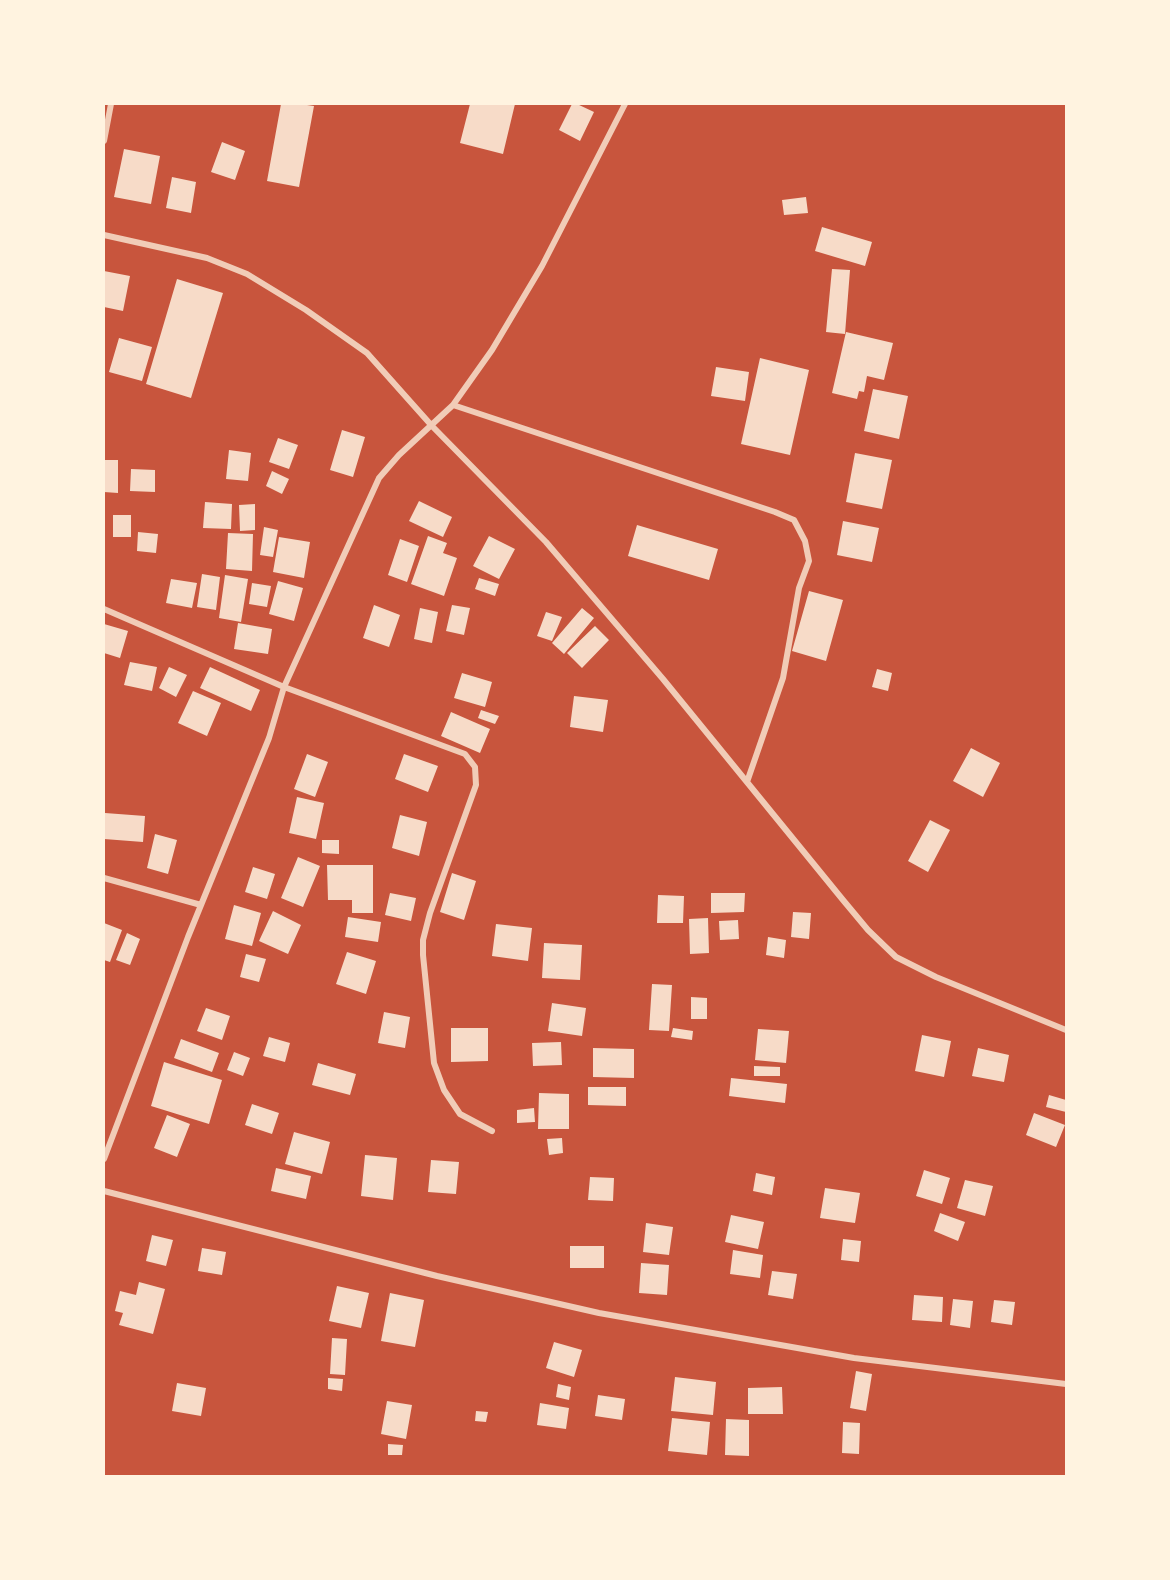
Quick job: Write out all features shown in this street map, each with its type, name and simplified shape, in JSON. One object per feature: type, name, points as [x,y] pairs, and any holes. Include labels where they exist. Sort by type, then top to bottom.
[{"type":"street","points":[[104,141],[111,104]]},
{"type":"street","points":[[104,1159],[201,906],[269,738],[284,687],[379,478],[399,454],[453,405],[492,350],[542,266],[625,104]]},
{"type":"street","points":[[104,235],[207,258],[247,274],[306,310],[367,353],[432,426],[546,542],[663,679],[862,922],[896,957],[936,977],[1066,1030]]},
{"type":"street","points":[[453,405],[794,520],[805,541],[809,561],[799,588],[783,678],[747,782]]},
{"type":"street","points":[[104,609],[284,687],[465,754],[475,767],[476,785],[430,913],[423,940],[423,955],[434,1063],[444,1090],[460,1114],[492,1131]]},
{"type":"street","points":[[104,878],[201,906]]},
{"type":"street","points":[[104,1191],[437,1276],[599,1313],[854,1358],[1066,1384]]},
{"type":"building","points":[[281,104],[314,106],[299,187],[267,181]]},
{"type":"building","points":[[470,104],[515,104],[503,154],[460,143]]},
{"type":"building","points":[[572,104],[594,112],[580,141],[559,130]]},
{"type":"building","points":[[222,142],[245,151],[235,180],[211,172]]},
{"type":"building","points":[[124,149],[160,156],[151,204],[114,197]]},
{"type":"building","points":[[172,177],[196,182],[191,213],[166,208]]},
{"type":"building","points":[[806,197],[808,213],[784,215],[782,200]]},
{"type":"building","points":[[822,227],[872,242],[865,266],[815,251]]},
{"type":"building","points":[[832,269],[850,270],[845,334],[826,332]]},
{"type":"building","points":[[104,271],[130,276],[123,311],[104,307]]},
{"type":"building","points":[[177,279],[223,293],[191,398],[146,384]]},
{"type":"building","points":[[846,332],[893,343],[884,380],[867,376],[864,392],[859,391],[857,399],[832,393]]},
{"type":"building","points":[[119,338],[152,347],[142,381],[109,372]]},
{"type":"building","points":[[760,358],[809,370],[790,455],[741,444]]},
{"type":"building","points":[[716,367],[749,372],[745,401],[711,396]]},
{"type":"building","points":[[873,389],[908,396],[899,439],[864,431]]},
{"type":"building","points":[[342,430],[365,437],[353,477],[330,470]]},
{"type":"building","points":[[278,438],[298,445],[289,469],[269,462]]},
{"type":"building","points":[[229,450],[251,453],[248,481],[226,479]]},
{"type":"building","points":[[855,453],[892,460],[882,509],[846,502]]},
{"type":"building","points":[[104,460],[118,460],[118,493],[104,492]]},
{"type":"building","points":[[131,469],[155,470],[155,492],[130,491]]},
{"type":"building","points":[[272,471],[289,479],[282,494],[266,486]]},
{"type":"building","points":[[419,501],[452,517],[443,537],[409,521]]},
{"type":"building","points":[[205,502],[232,504],[231,529],[203,528]]},
{"type":"building","points":[[255,504],[255,530],[240,531],[239,505]]},
{"type":"building","points":[[113,515],[131,515],[131,537],[113,537]]},
{"type":"building","points":[[843,521],[879,528],[872,562],[837,555]]},
{"type":"building","points":[[637,525],[718,549],[709,580],[628,556]]},
{"type":"building","points":[[264,527],[278,530],[273,557],[260,555]]},
{"type":"building","points":[[138,532],[158,534],[156,553],[137,551]]},
{"type":"building","points":[[228,533],[253,534],[252,571],[226,569]]},
{"type":"building","points":[[428,536],[447,543],[443,553],[457,558],[444,596],[411,584]]},
{"type":"building","points":[[489,536],[515,549],[499,579],[473,566]]},
{"type":"building","points":[[279,537],[310,542],[304,578],[273,572]]},
{"type":"building","points":[[400,539],[419,546],[407,582],[388,575]]},
{"type":"building","points":[[202,574],[220,577],[216,610],[197,607]]},
{"type":"building","points":[[225,575],[248,579],[241,622],[219,618]]},
{"type":"building","points":[[479,578],[499,584],[495,596],[475,589]]},
{"type":"building","points":[[171,579],[197,583],[192,608],[166,603]]},
{"type":"building","points":[[278,581],[303,588],[294,621],[269,614]]},
{"type":"building","points":[[252,583],[271,586],[267,607],[249,604]]},
{"type":"building","points":[[809,591],[843,600],[826,661],[792,651]]},
{"type":"building","points":[[374,605],[400,615],[389,647],[363,638]]},
{"type":"building","points":[[452,605],[470,608],[464,635],[446,631]]},
{"type":"building","points":[[420,608],[438,612],[432,643],[414,639]]},
{"type":"building","points":[[582,608],[594,618],[564,654],[552,643]]},
{"type":"building","points":[[546,612],[562,617],[552,641],[537,636]]},
{"type":"building","points":[[238,623],[272,629],[268,654],[234,649]]},
{"type":"building","points":[[104,624],[128,631],[120,658],[104,653]]},
{"type":"building","points":[[595,626],[609,640],[582,668],[567,653]]},
{"type":"building","points":[[130,662],[157,667],[152,691],[124,685]]},
{"type":"building","points":[[169,667],[187,675],[176,697],[159,688]]},
{"type":"building","points":[[210,667],[260,690],[251,711],[200,688]]},
{"type":"building","points":[[877,669],[892,673],[888,691],[872,687]]},
{"type":"building","points":[[462,673],[492,682],[485,707],[454,698]]},
{"type":"building","points":[[193,691],[221,703],[207,736],[178,723]]},
{"type":"building","points":[[574,696],[608,700],[603,732],[570,727]]},
{"type":"building","points":[[481,710],[499,716],[495,724],[478,718]]},
{"type":"building","points":[[451,712],[490,729],[480,753],[441,736]]},
{"type":"building","points":[[971,748],[1000,763],[983,797],[953,781]]},
{"type":"building","points":[[307,754],[328,762],[315,797],[294,789]]},
{"type":"building","points":[[404,754],[438,766],[428,792],[395,779]]},
{"type":"building","points":[[297,797],[324,803],[316,839],[289,833]]},
{"type":"building","points":[[105,813],[145,816],[143,842],[104,839]]},
{"type":"building","points":[[400,815],[427,822],[419,856],[392,848]]},
{"type":"building","points":[[930,820],[950,830],[928,872],[908,861]]},
{"type":"building","points":[[155,834],[177,840],[168,874],[147,868]]},
{"type":"building","points":[[322,840],[339,840],[339,854],[322,853]]},
{"type":"building","points":[[298,857],[320,866],[303,907],[281,898]]},
{"type":"building","points":[[327,865],[373,865],[373,913],[352,913],[352,900],[328,900]]},
{"type":"building","points":[[253,867],[275,874],[267,899],[245,892]]},
{"type":"building","points":[[452,873],[476,881],[464,920],[440,912]]},
{"type":"building","points":[[390,893],[416,898],[411,921],[385,915]]},
{"type":"building","points":[[711,893],[745,893],[744,912],[711,913]]},
{"type":"building","points":[[658,895],[684,896],[683,923],[657,923]]},
{"type":"building","points":[[234,905],[261,913],[252,946],[225,939]]},
{"type":"building","points":[[273,911],[301,925],[288,954],[259,941]]},
{"type":"building","points":[[793,912],[811,913],[809,939],[791,937]]},
{"type":"building","points":[[348,917],[381,922],[378,942],[345,937]]},
{"type":"building","points":[[708,918],[709,953],[690,954],[689,919]]},
{"type":"building","points":[[738,920],[739,939],[720,940],[719,921]]},
{"type":"building","points":[[104,923],[122,930],[110,962],[104,960]]},
{"type":"building","points":[[496,924],[532,928],[528,961],[492,956]]},
{"type":"building","points":[[127,933],[140,939],[130,965],[116,960]]},
{"type":"building","points":[[768,937],[786,940],[784,958],[766,955]]},
{"type":"building","points":[[544,943],[582,945],[580,980],[542,978]]},
{"type":"building","points":[[347,952],[376,961],[366,994],[336,984]]},
{"type":"building","points":[[246,954],[266,959],[259,982],[240,977]]},
{"type":"building","points":[[652,984],[672,985],[669,1031],[649,1030]]},
{"type":"building","points":[[691,997],[707,998],[707,1019],[691,1019]]},
{"type":"building","points":[[552,1003],[586,1008],[582,1036],[548,1031]]},
{"type":"building","points":[[206,1008],[230,1016],[222,1040],[197,1031]]},
{"type":"building","points":[[384,1012],[410,1017],[405,1048],[378,1043]]},
{"type":"building","points":[[451,1028],[488,1028],[488,1061],[451,1062]]},
{"type":"building","points":[[673,1028],[693,1031],[692,1040],[671,1037]]},
{"type":"building","points":[[758,1029],[789,1031],[786,1063],[755,1060]]},
{"type":"building","points":[[922,1035],[951,1041],[944,1077],[915,1071]]},
{"type":"building","points":[[269,1037],[290,1043],[285,1062],[263,1056]]},
{"type":"building","points":[[181,1039],[219,1053],[212,1072],[174,1058]]},
{"type":"building","points":[[561,1042],[562,1065],[533,1066],[532,1043]]},
{"type":"building","points":[[593,1048],[634,1049],[634,1078],[593,1077]]},
{"type":"building","points":[[978,1048],[1009,1055],[1004,1082],[972,1076]]},
{"type":"building","points":[[234,1052],[250,1058],[243,1076],[227,1070]]},
{"type":"building","points":[[164,1062],[222,1080],[209,1124],[151,1106]]},
{"type":"building","points":[[318,1063],[356,1074],[350,1095],[312,1085]]},
{"type":"building","points":[[754,1066],[780,1067],[780,1076],[754,1076]]},
{"type":"building","points":[[731,1078],[787,1084],[785,1103],[729,1096]]},
{"type":"building","points":[[588,1087],[626,1087],[626,1106],[588,1105]]},
{"type":"building","points":[[539,1093],[569,1094],[569,1129],[538,1129]]},
{"type":"building","points":[[1049,1095],[1066,1100],[1066,1112],[1046,1107]]},
{"type":"building","points":[[252,1104],[279,1113],[272,1134],[245,1125]]},
{"type":"building","points":[[534,1108],[535,1122],[517,1123],[517,1110]]},
{"type":"building","points":[[1034,1113],[1065,1125],[1056,1147],[1026,1135]]},
{"type":"building","points":[[167,1115],[190,1124],[177,1157],[154,1148]]},
{"type":"building","points":[[294,1132],[330,1142],[322,1174],[285,1164]]},
{"type":"building","points":[[562,1138],[563,1153],[549,1155],[547,1139]]},
{"type":"building","points":[[365,1155],[397,1158],[393,1200],[361,1196]]},
{"type":"building","points":[[431,1160],[459,1162],[456,1194],[428,1192]]},
{"type":"building","points":[[276,1168],[311,1176],[306,1199],[271,1191]]},
{"type":"building","points":[[924,1170],[950,1178],[942,1204],[916,1196]]},
{"type":"building","points":[[756,1173],[775,1177],[772,1195],[753,1191]]},
{"type":"building","points":[[590,1177],[614,1178],[613,1201],[588,1200]]},
{"type":"building","points":[[965,1180],[993,1186],[985,1216],[957,1208]]},
{"type":"building","points":[[825,1188],[860,1193],[855,1223],[820,1218]]},
{"type":"building","points":[[940,1213],[965,1222],[958,1241],[934,1231]]},
{"type":"building","points":[[731,1215],[764,1222],[758,1249],[725,1242]]},
{"type":"building","points":[[646,1223],[673,1227],[669,1255],[643,1252]]},
{"type":"building","points":[[152,1235],[173,1240],[166,1266],[146,1261]]},
{"type":"building","points":[[843,1239],[861,1241],[859,1262],[841,1260]]},
{"type":"building","points":[[570,1246],[604,1246],[604,1268],[570,1268]]},
{"type":"building","points":[[202,1248],[226,1252],[222,1275],[198,1271]]},
{"type":"building","points":[[733,1250],[763,1255],[760,1278],[730,1274]]},
{"type":"building","points":[[641,1263],[669,1265],[667,1295],[639,1293]]},
{"type":"building","points":[[772,1271],[797,1274],[793,1299],[768,1295]]},
{"type":"building","points":[[139,1282],[165,1289],[153,1334],[119,1325],[123,1313],[115,1311],[120,1291],[136,1295]]},
{"type":"building","points":[[337,1286],[369,1293],[361,1328],[329,1321]]},
{"type":"building","points":[[390,1293],[424,1300],[415,1347],[381,1341]]},
{"type":"building","points":[[914,1295],[943,1297],[942,1322],[912,1320]]},
{"type":"building","points":[[953,1299],[973,1301],[970,1328],[950,1325]]},
{"type":"building","points":[[994,1300],[1015,1302],[1012,1325],[991,1322]]},
{"type":"building","points":[[332,1338],[347,1339],[345,1375],[330,1374]]},
{"type":"building","points":[[554,1342],[582,1350],[574,1377],[546,1368]]},
{"type":"building","points":[[856,1371],[872,1374],[866,1411],[850,1408]]},
{"type":"building","points":[[675,1377],[716,1382],[713,1415],[671,1411]]},
{"type":"building","points":[[328,1378],[343,1379],[342,1391],[328,1389]]},
{"type":"building","points":[[177,1383],[206,1388],[201,1416],[172,1411]]},
{"type":"building","points":[[558,1384],[571,1387],[569,1400],[556,1397]]},
{"type":"building","points":[[782,1387],[783,1414],[748,1414],[748,1388]]},
{"type":"building","points":[[598,1395],[625,1399],[622,1420],[595,1416]]},
{"type":"building","points":[[387,1401],[412,1405],[406,1439],[381,1434]]},
{"type":"building","points":[[540,1403],[569,1408],[566,1429],[537,1425]]},
{"type":"building","points":[[476,1411],[488,1412],[486,1422],[475,1421]]},
{"type":"building","points":[[672,1418],[710,1422],[707,1455],[668,1451]]},
{"type":"building","points":[[726,1419],[749,1420],[749,1456],[725,1455]]},
{"type":"building","points":[[843,1422],[860,1423],[859,1454],[842,1453]]},
{"type":"building","points":[[388,1444],[403,1445],[402,1455],[388,1455]]}]
